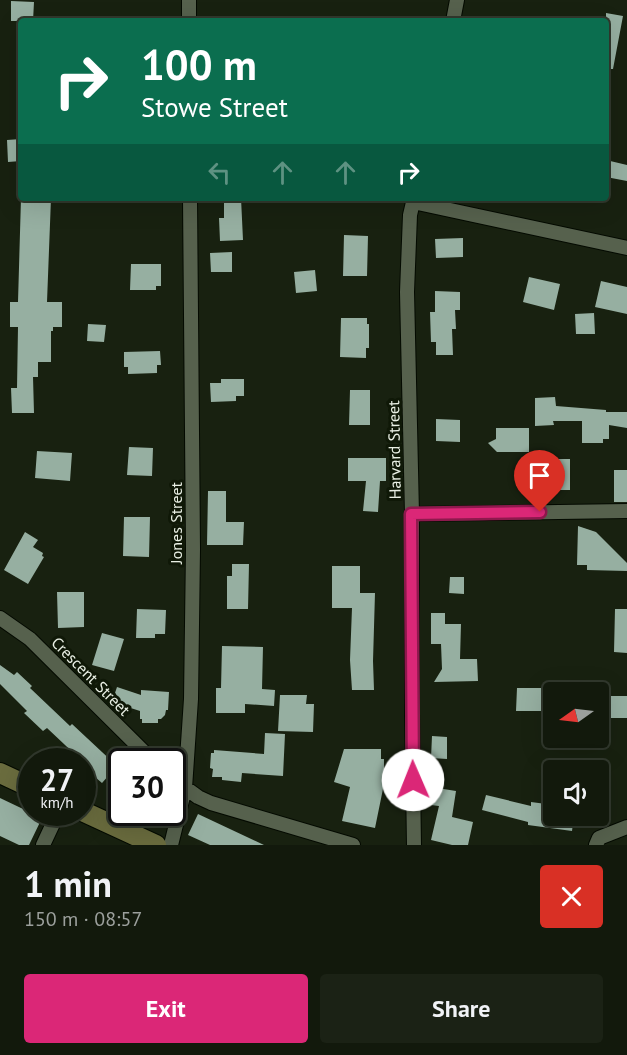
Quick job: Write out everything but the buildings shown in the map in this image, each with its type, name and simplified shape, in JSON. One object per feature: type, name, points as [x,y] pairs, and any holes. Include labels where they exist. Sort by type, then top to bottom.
[{"type":"main road","points":[[0,773],[18,781]]},
{"type":"main road","points":[[96,817],[156,845]]},
{"type":"street","points":[[189,0],[189,18]]},
{"type":"street","points":[[454,18],[457,0]]},
{"type":"street","name":"Jones Street","points":[[186,773],[191,699],[193,572],[190,201]]},
{"type":"street","name":"Harvard Street","points":[[414,201],[410,215],[407,292],[414,845]]},
{"type":"street","points":[[418,201],[627,248]]},
{"type":"street","points":[[411,514],[627,511]]},
{"type":"street","name":"Crescent Street","points":[[0,618],[30,639],[140,748]]},
{"type":"street","points":[[186,789],[211,803],[353,845]]},
{"type":"street","points":[[43,845],[52,826]]},
{"type":"street","name":"Jones Street","points":[[171,845],[176,826]]},
{"type":"street","points":[[596,845],[599,838],[627,826]]},
{"type":"route","points":[[413,780],[411,514],[540,512]]}]
